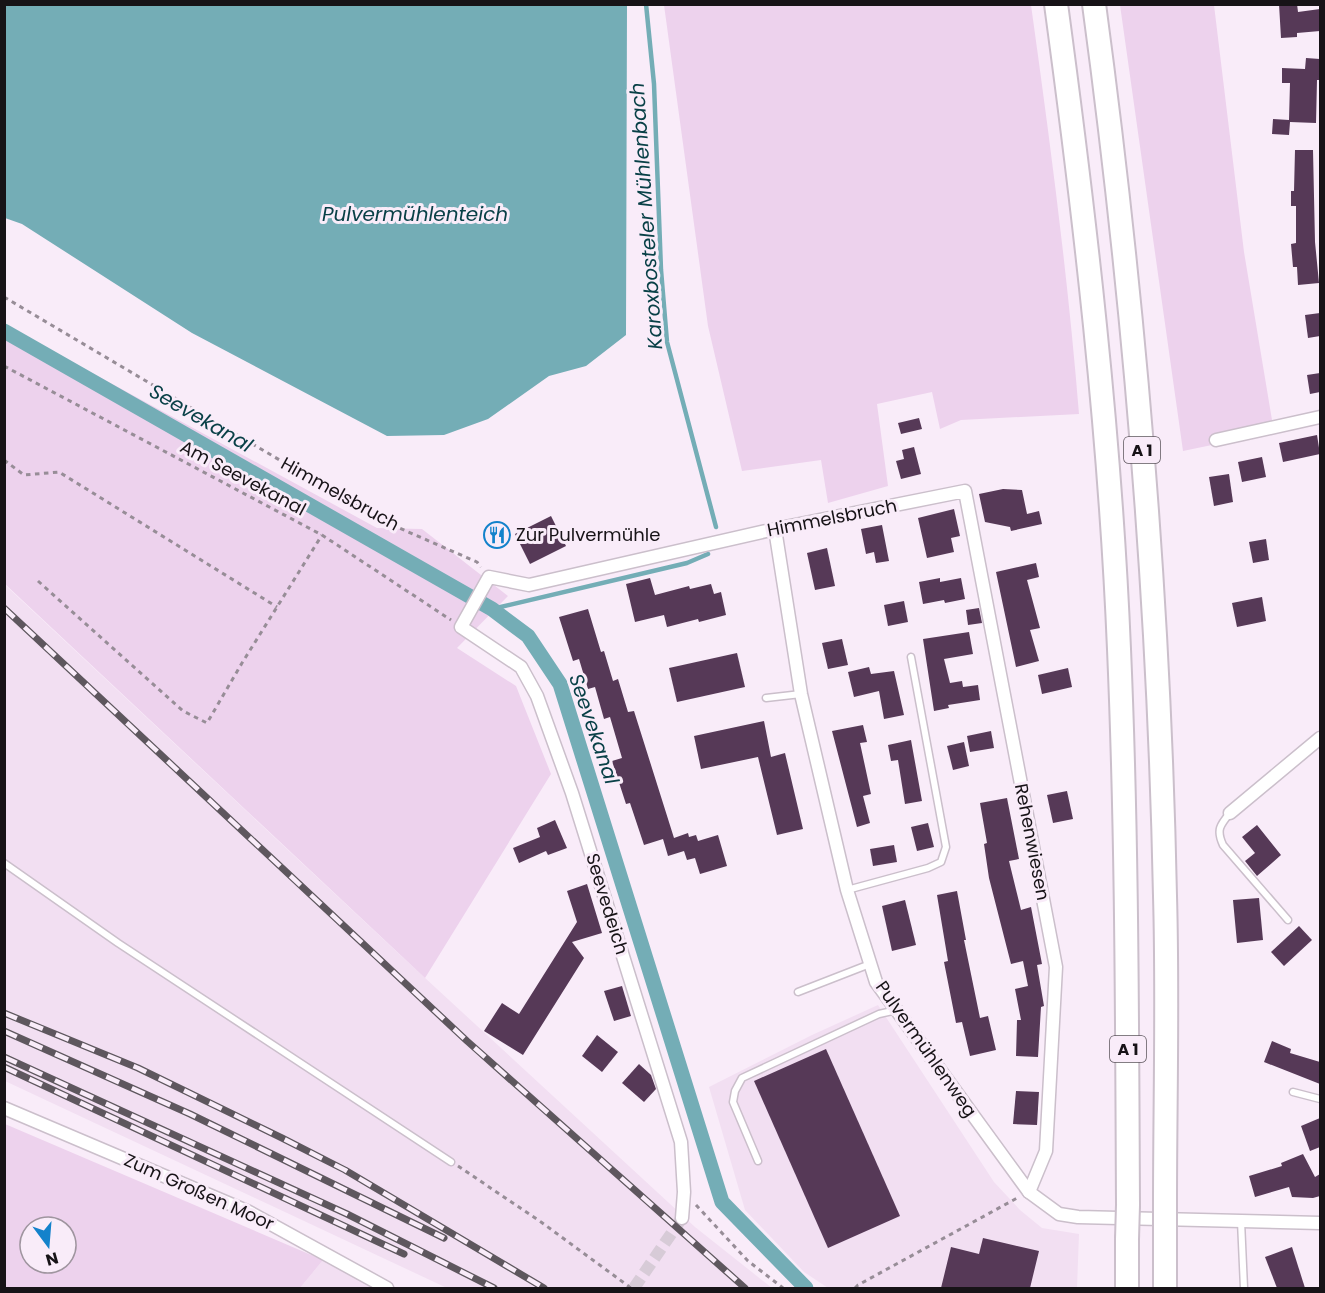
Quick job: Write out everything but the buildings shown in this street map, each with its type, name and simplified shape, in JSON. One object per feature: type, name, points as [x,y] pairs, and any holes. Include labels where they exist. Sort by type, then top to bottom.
[{"type":"highway","name":"A 1","points":[[1056,4],[1091,290],[1107,467],[1119,646],[1127,893],[1127,1288]]},
{"type":"highway","name":"A 1","points":[[1094,4],[1128,295],[1156,651],[1166,897],[1165,1288]]},
{"type":"street","points":[[1216,440],[1320,417]]},
{"type":"street","name":"Himmelsbruch","points":[[488,580],[529,585],[775,530],[965,491]]},
{"type":"street","name":"Rehenwiesen","points":[[965,491],[1056,967],[1046,1151],[1029,1192]]},
{"type":"street","name":"Pulvermühlenweg","points":[[775,530],[801,694],[847,890],[876,982],[1029,1192],[1059,1214],[1078,1217],[1320,1223]]},
{"type":"street","points":[[461,627],[488,580]]},
{"type":"street","name":"Seevedeich","points":[[461,627],[521,667],[537,696],[572,793],[681,1142],[684,1192],[682,1218]]},
{"type":"street","points":[[1230,813],[1320,738]]},
{"type":"street","name":"Zum Großen Moor","points":[[4,1108],[249,1212],[387,1288]]},
{"type":"lane","points":[[847,890],[928,868],[941,862],[946,847],[911,657]]},
{"type":"lane","points":[[766,698],[801,694]]},
{"type":"lane","points":[[1230,813],[1219,825],[1219,836],[1223,845],[1288,920]]},
{"type":"lane","points":[[4,863],[118,943],[451,1162]]},
{"type":"lane","points":[[798,992],[871,964]]},
{"type":"lane","points":[[758,1161],[733,1102],[735,1091],[742,1078],[879,1014],[898,1010]]},
{"type":"lane","points":[[1293,1092],[1320,1099]]},
{"type":"lane","points":[[1241,1221],[1244,1288]]},
{"type":"path","name":"Himmelsbruch","points":[[4,297],[381,520],[477,562],[488,580]]},
{"type":"path","name":"Am Seevekanal","points":[[4,366],[322,535],[461,627]]},
{"type":"path","points":[[4,460],[24,475],[59,472],[277,607]]},
{"type":"path","points":[[39,581],[183,711],[207,723],[322,535]]},
{"type":"path","points":[[451,1162],[541,1222],[632,1288]]},
{"type":"path","points":[[684,1192],[748,1261],[783,1288]]},
{"type":"path","points":[[855,1288],[1029,1192]]},
{"type":"shaded area","points":[[664,5],[1031,5],[1070,311],[1079,414],[961,420],[940,429],[932,392],[877,404],[888,486],[828,503],[821,460],[742,471],[708,326]]},
{"type":"shaded area","points":[[1120,5],[1214,5],[1244,252],[1274,432],[1183,451]]},
{"type":"shaded area","points":[[4,325],[377,528],[422,529],[508,596],[457,648],[516,686],[551,774],[425,978],[5,584]]},
{"type":"shaded area","points":[[4,584],[695,1227],[772,1288],[447,1288],[5,1081]]},
{"type":"shaded area","points":[[878,1005],[994,1182],[1020,1210],[1042,1228],[1079,1234],[1077,1288],[828,1288],[804,1272],[745,1210],[709,1087],[812,1035]]},
{"type":"shaded area","points":[[4,1124],[323,1260],[300,1288],[5,1288]]},
{"type":"shaded area","points":[[323,1260],[378,1288],[300,1288]]},
{"type":"water","name":"Pulvermühlenteich","points":[[5,4],[627,5],[626,335],[586,366],[549,376],[488,419],[444,435],[387,436],[192,333],[22,224],[5,218]]},
{"type":"waterway","name":"Karoxbosteler Mühlenbach","points":[[646,4],[654,84],[661,270],[667,342],[716,527]]},
{"type":"waterway","name":"Seevekanal","points":[[4,331],[492,609],[528,636],[560,684],[722,1202],[806,1288]]},
{"type":"waterway","name":"Karoxbosteler Mühlenbach","points":[[492,609],[687,563],[708,554]]},
{"type":"tunnel","points":[[634,1288],[682,1218]]},
{"type":"railway","points":[[4,608],[467,1041],[745,1288]]},
{"type":"railway","points":[[4,1013],[138,1068],[345,1170],[544,1288]]},
{"type":"railway","points":[[4,1031],[190,1114],[444,1238]]},
{"type":"railway","points":[[4,1057],[347,1214],[494,1288]]},
{"type":"railway","points":[[4,1067],[404,1254]]},
{"type":"place","name":"Zur Pulvermühle","points":[[497,535]]}]
